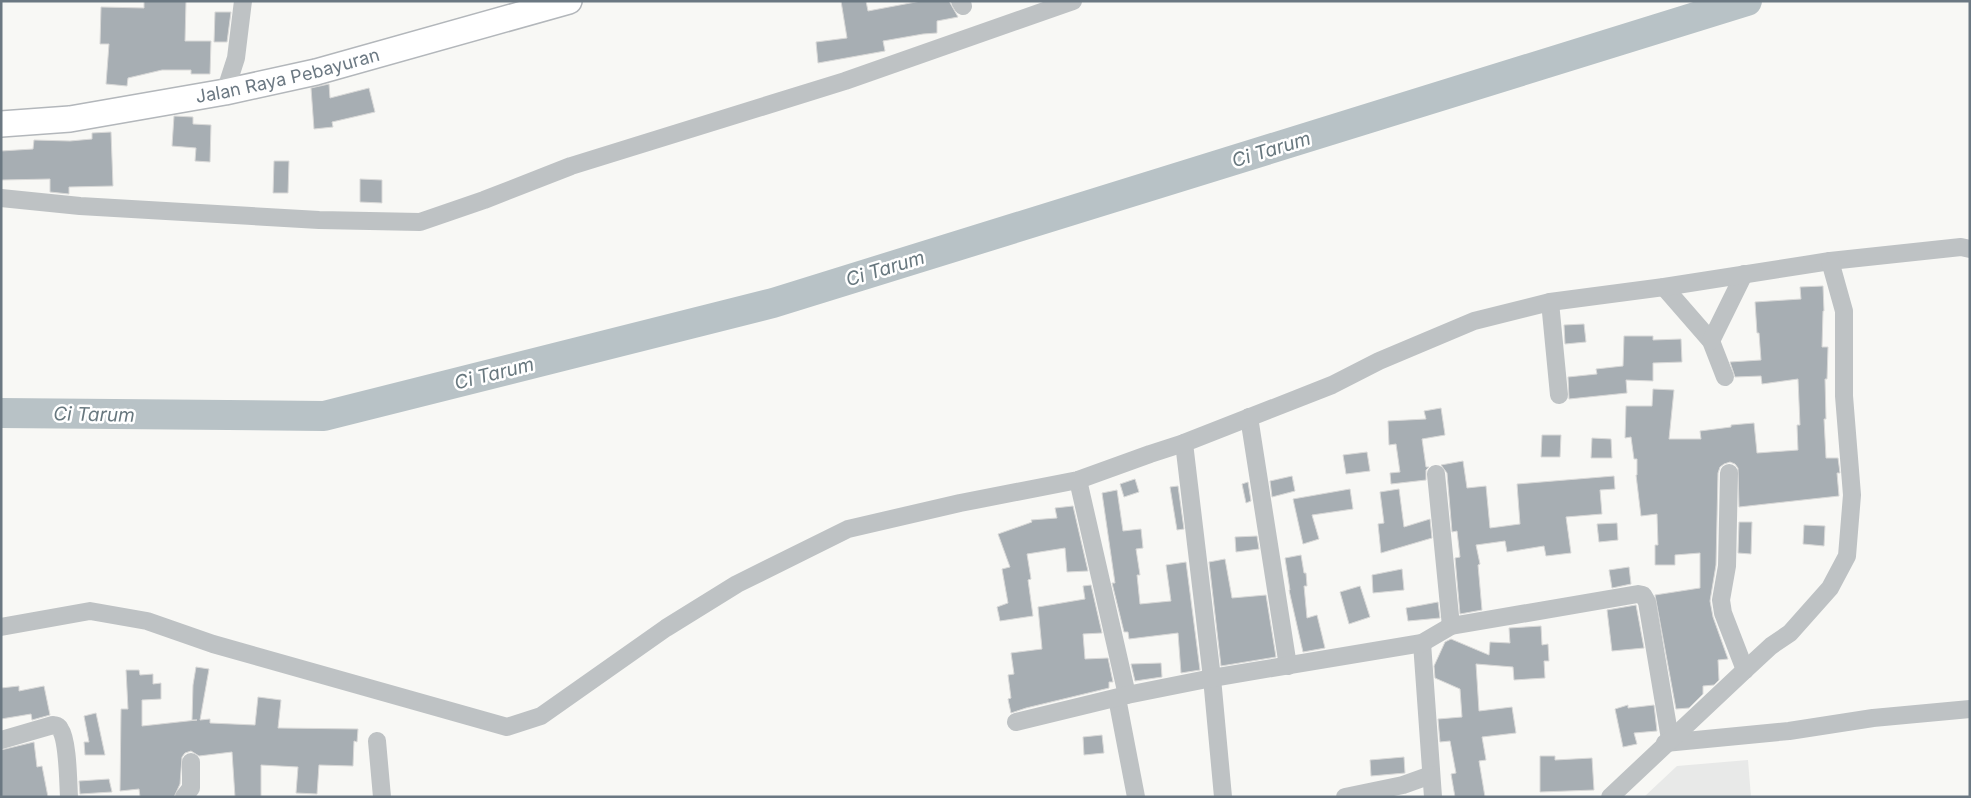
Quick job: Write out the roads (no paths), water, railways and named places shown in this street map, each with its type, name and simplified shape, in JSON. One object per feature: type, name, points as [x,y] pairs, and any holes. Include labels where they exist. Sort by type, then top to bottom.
[{"type":"main road","name":"Jalan Raya Pebayuran","points":[[1,124],[70,120],[225,92],[316,72],[570,1]]},
{"type":"street","points":[[225,92],[236,58],[243,1]]},
{"type":"street","points":[[1,198],[80,206],[291,218],[420,222],[484,200],[571,166],[845,81],[1073,1]]},
{"type":"street","points":[[1,627],[90,611],[147,620],[213,644],[507,726],[540,716],[666,628],[737,584],[848,529],[960,503],[1078,480],[1184,443],[1332,385],[1379,362],[1474,321],[1550,302],[1664,287],[1830,261],[1961,247],[1970,249]]},
{"type":"street","points":[[1610,797],[1771,646],[1790,633],[1830,588],[1847,556],[1852,495],[1844,396],[1844,312],[1830,261]]},
{"type":"street","points":[[1711,341],[1744,274]]},
{"type":"street","points":[[1664,287],[1711,341],[1725,377]]},
{"type":"street","points":[[1550,302],[1559,395]]},
{"type":"street","points":[[1249,417],[1288,666]]},
{"type":"street","points":[[1184,443],[1212,678],[1223,797]]},
{"type":"street","points":[[1729,473],[1727,566],[1721,600],[1723,613],[1745,670]]},
{"type":"street","points":[[1436,474],[1451,626]]},
{"type":"street","points":[[1078,480],[1122,697],[1136,797]]},
{"type":"street","points":[[1016,722],[1212,678],[1422,643],[1451,626],[1638,594],[1644,595],[1647,602],[1668,741]]},
{"type":"street","points":[[1422,643],[1433,797]]},
{"type":"street","points":[[1668,741],[1789,731],[1873,718],[1970,709]]},
{"type":"street","points":[[1,740],[53,725],[58,726],[61,730],[65,748],[69,797]]},
{"type":"street","points":[[377,741],[382,797]]},
{"type":"street","points":[[184,797],[191,788],[191,762]]},
{"type":"street","points":[[1345,797],[1403,785],[1431,775]]},
{"type":"waterway","name":"Ci Tarum","points":[[1,413],[324,416],[773,303],[1747,1]]}]
